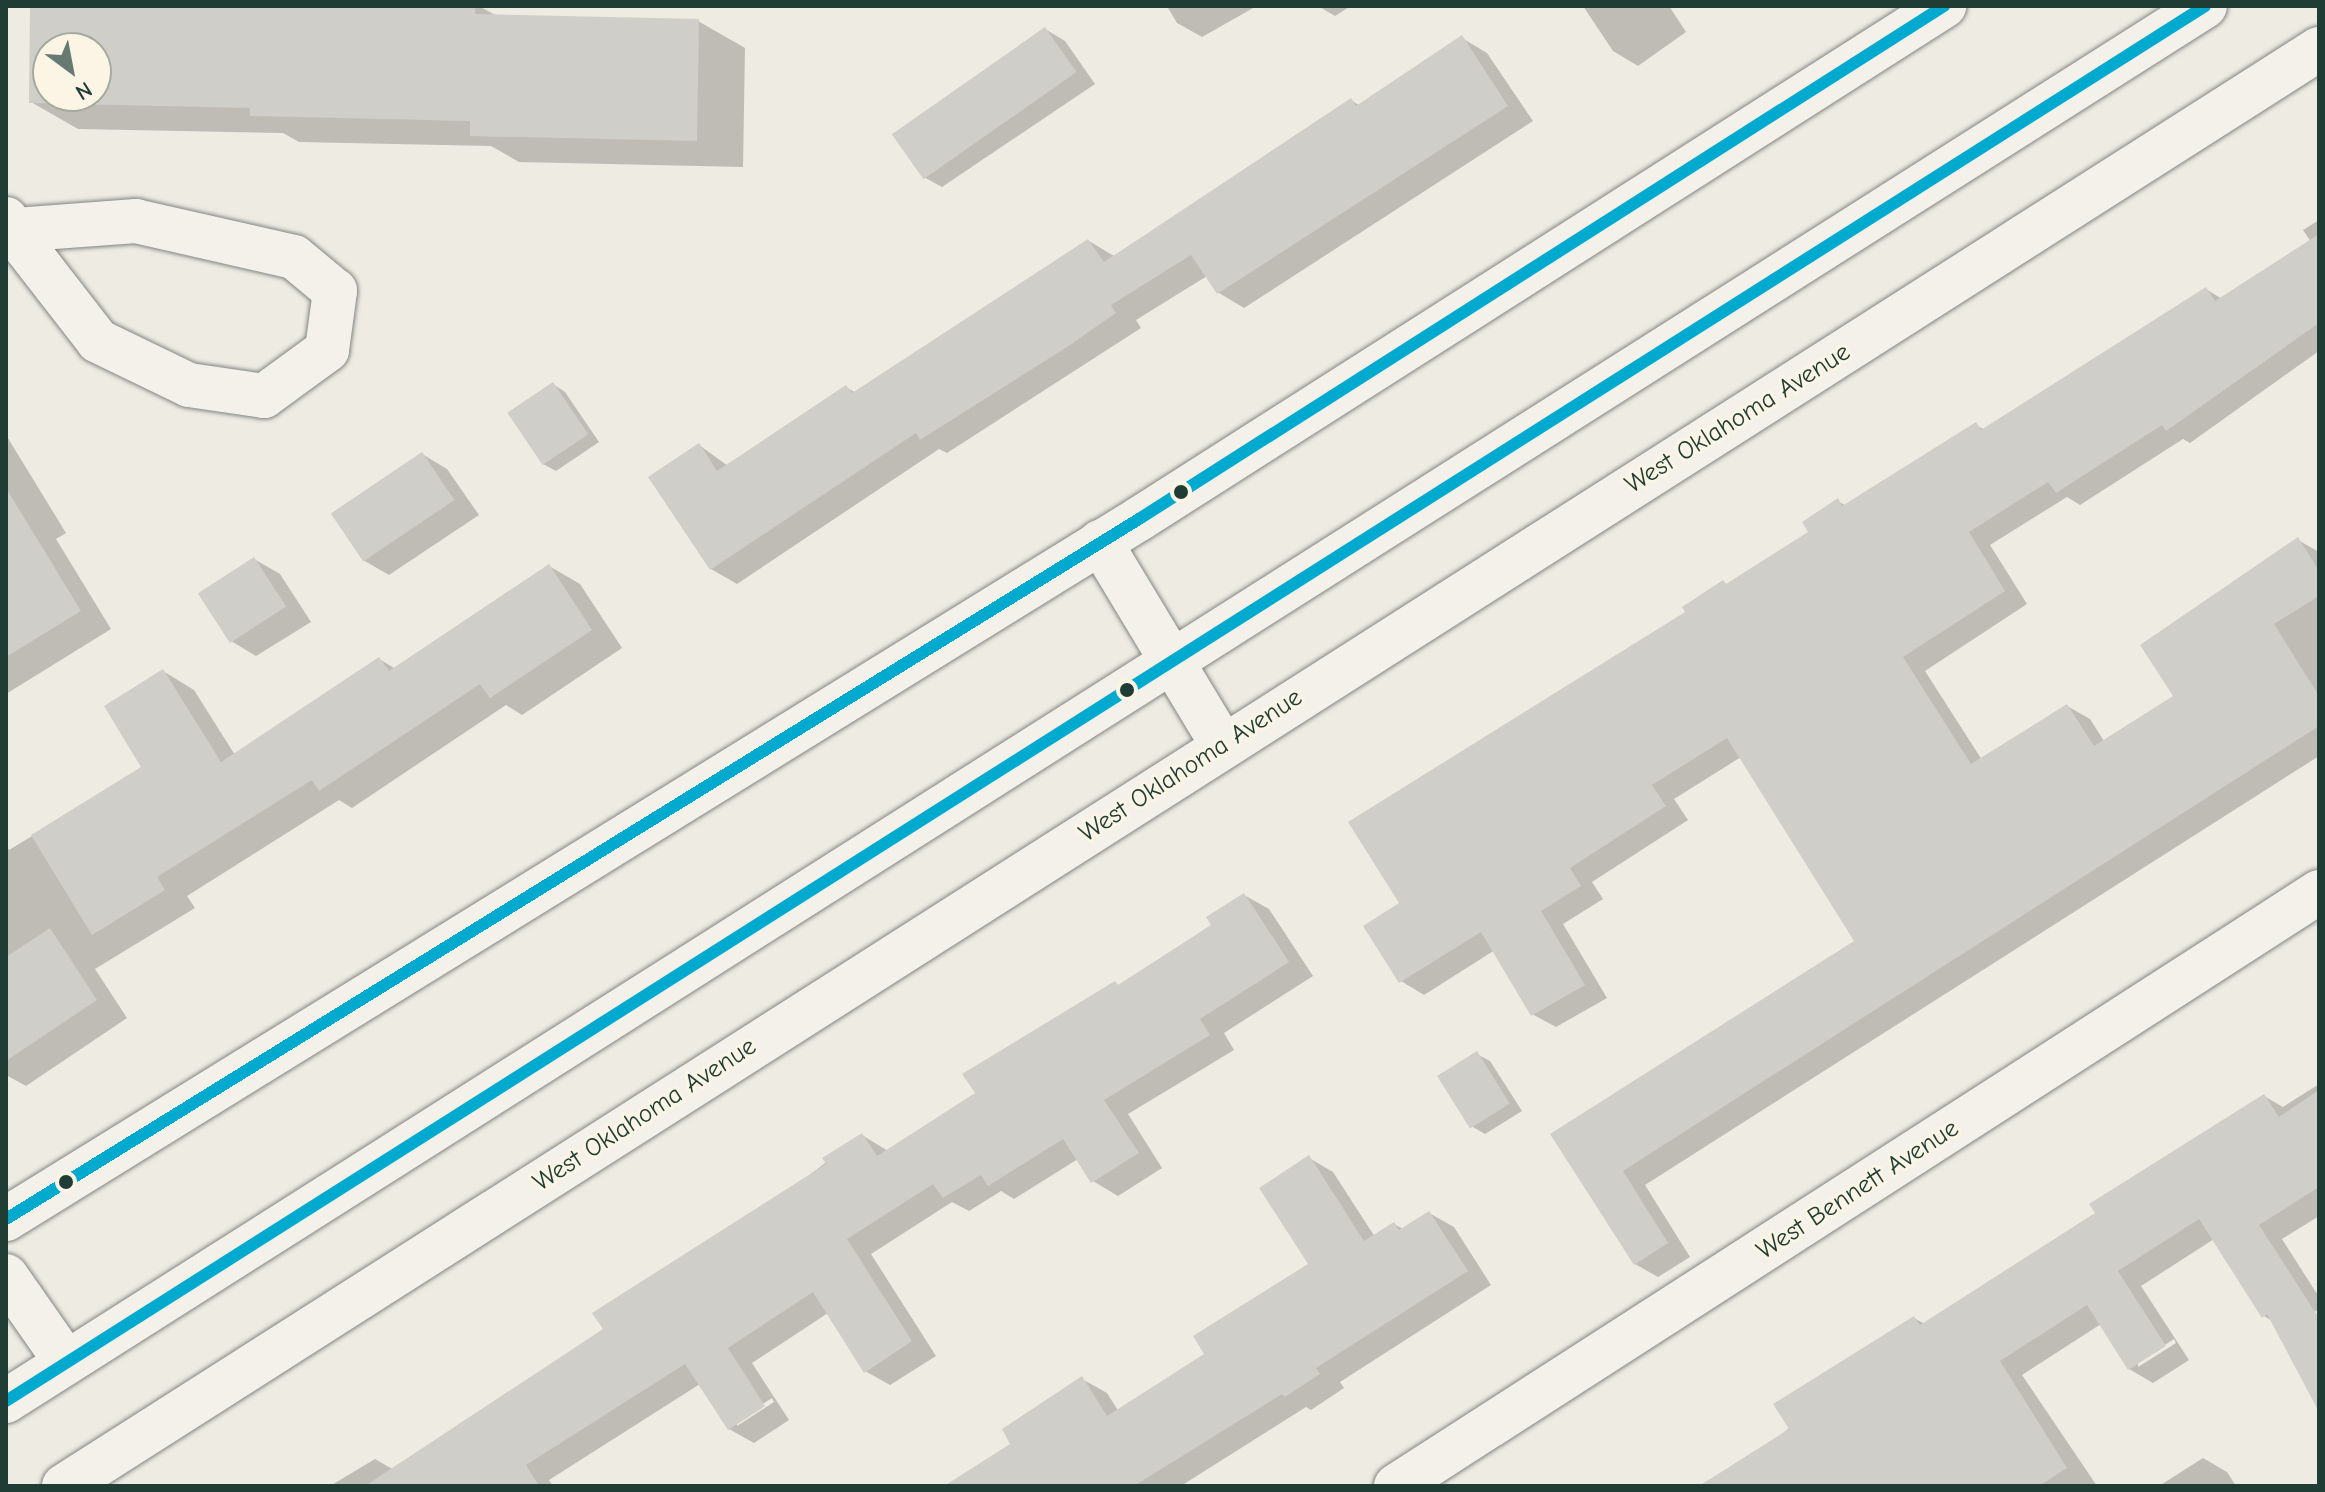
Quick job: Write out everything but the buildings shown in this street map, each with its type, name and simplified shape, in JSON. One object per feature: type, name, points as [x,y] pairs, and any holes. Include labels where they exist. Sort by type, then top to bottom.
[{"type":"main road","points":[[6,1219],[1100,542],[1944,6]]},
{"type":"main road","points":[[6,1401],[2205,6]]},
{"type":"main road","name":"West Oklahoma Avenue","points":[[64,1486],[2319,49]]},
{"type":"main road","points":[[136,221],[294,257],[335,291],[327,350],[264,396],[189,385],[98,341],[8,228],[136,221]]},
{"type":"main road","points":[[1100,542],[1174,660],[1223,746]]},
{"type":"main road","name":"West Bennett Avenue","points":[[1396,1486],[2319,892]]},
{"type":"main road","points":[[6,1276],[66,1362]]},
{"type":"transit line","points":[[6,1219],[1139,519],[1944,6]]},
{"type":"transit line","points":[[6,1401],[2205,6]]}]
